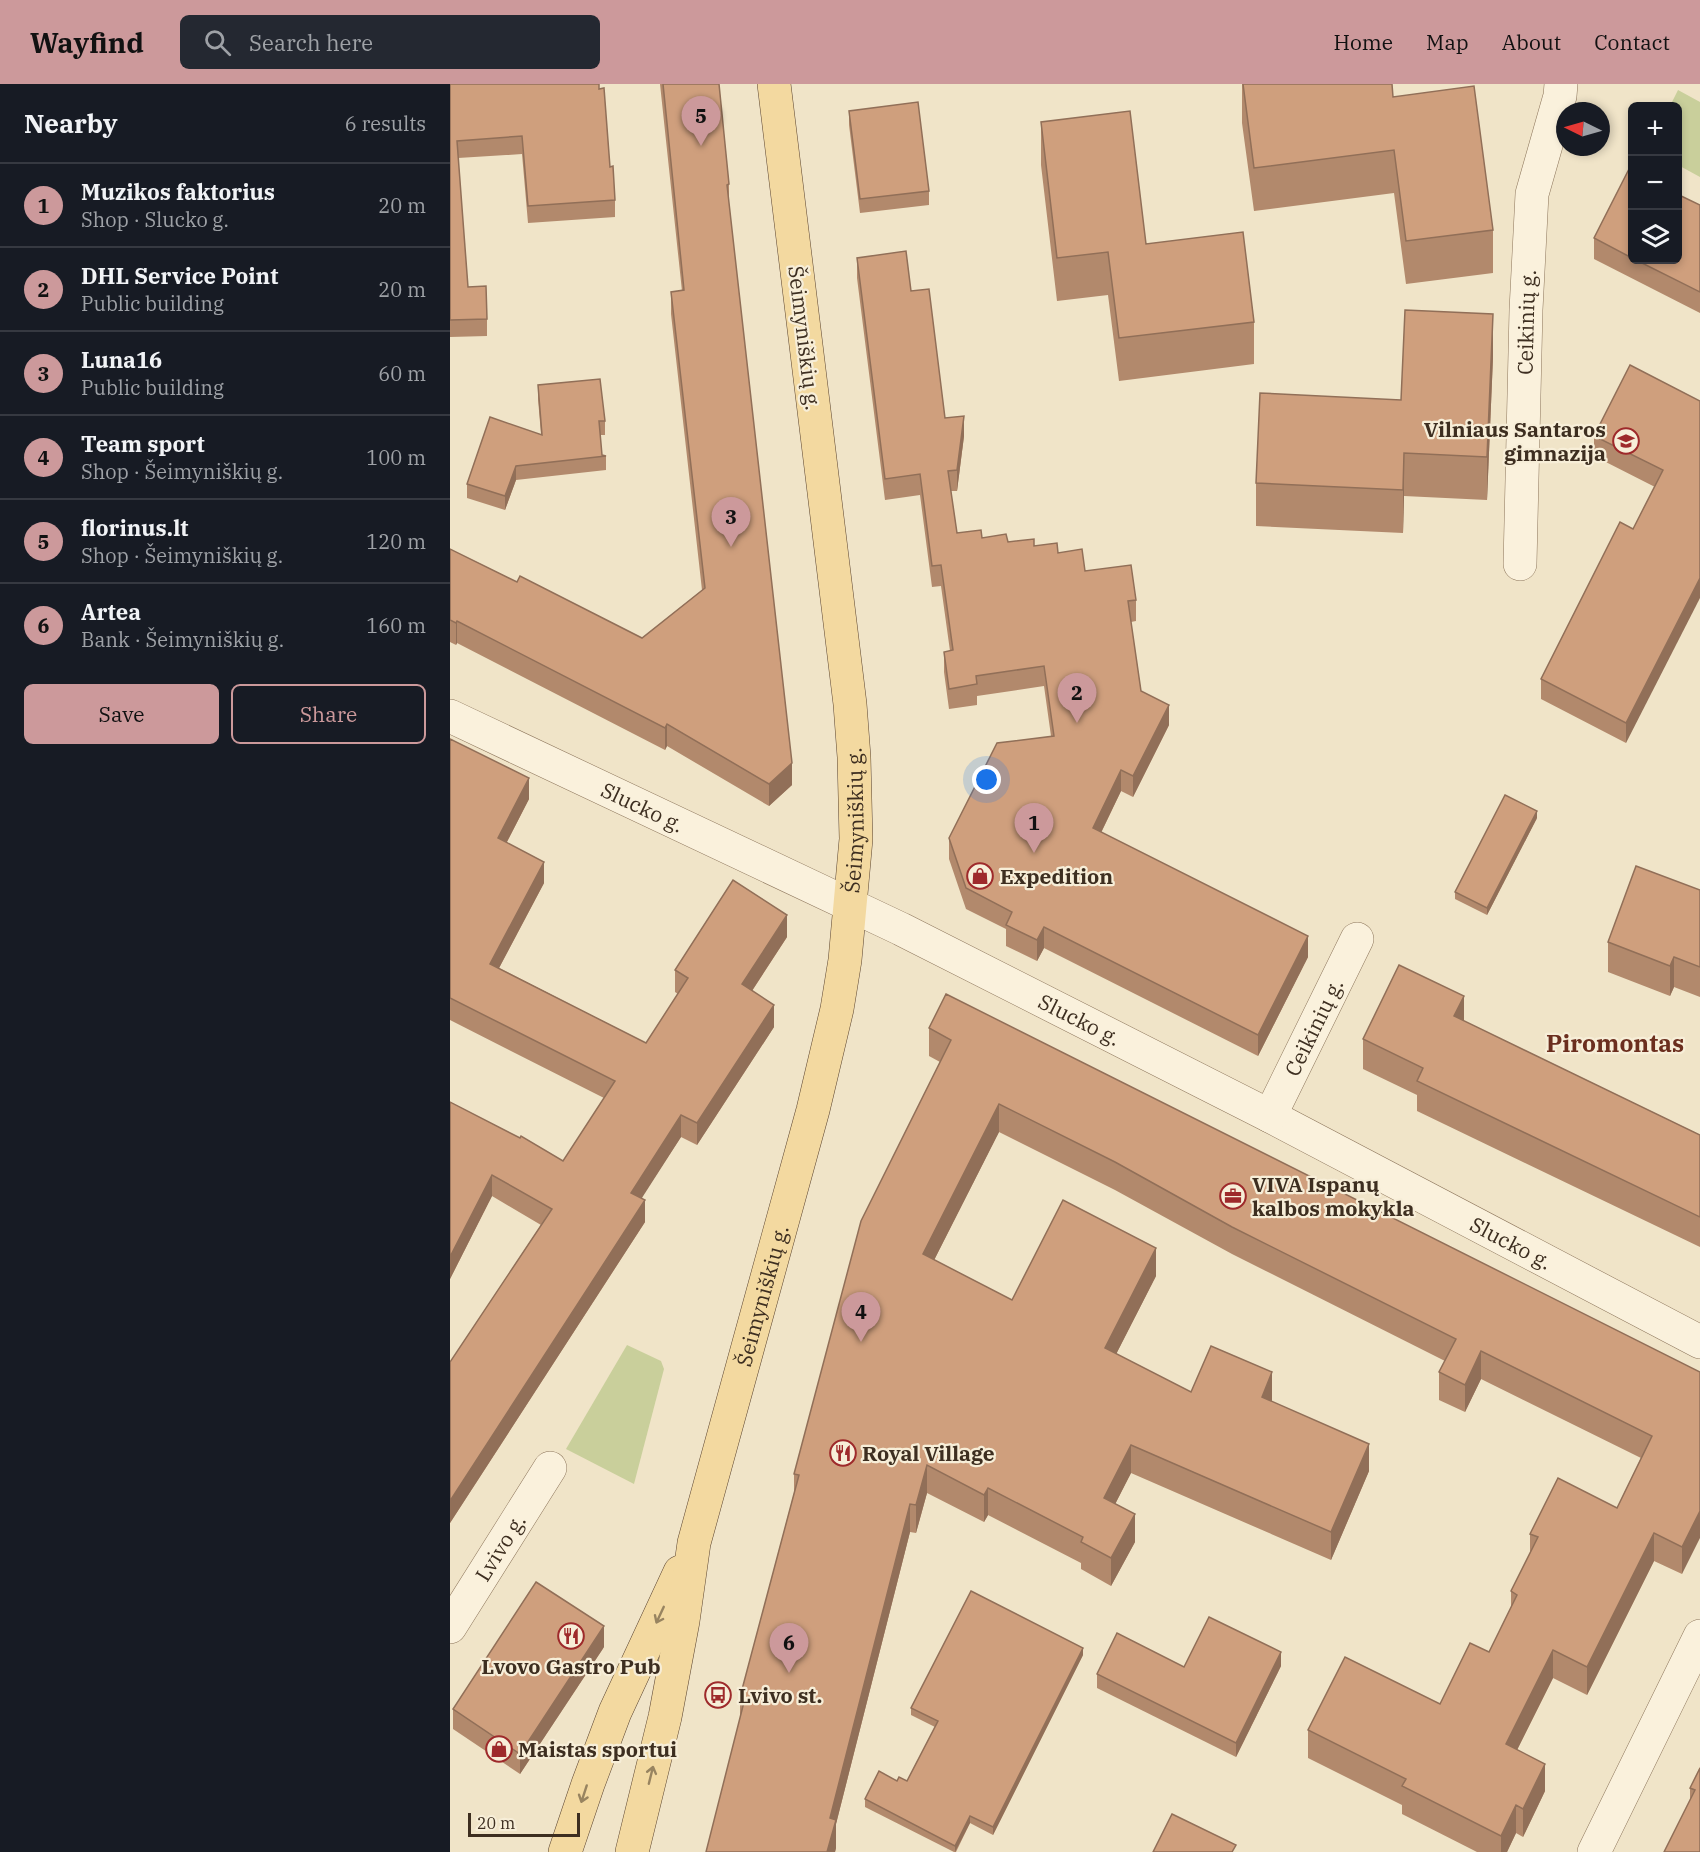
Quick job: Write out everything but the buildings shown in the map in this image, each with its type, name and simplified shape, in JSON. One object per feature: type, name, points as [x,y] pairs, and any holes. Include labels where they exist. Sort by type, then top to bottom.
[{"type":"main road","name":"Šeimyniškių g.","points":[[632,1852],[666,1717],[694,1543],[813,1110],[837,1009],[845,960],[856,839],[850,704],[774,84]]},
{"type":"main road","name":"Šeimyniškių g.","points":[[565,1852],[615,1713],[694,1543]]},
{"type":"street","name":"Ceikinių g.","points":[[1520,564],[1532,194],[1560,96],[1561,84]]},
{"type":"street","name":"Slucko g.","points":[[450,716],[850,904],[1270,1116],[1700,1341]]},
{"type":"street","name":"Ceikinių g.","points":[[1270,1116],[1358,939]]},
{"type":"street","name":"Lvivo g.","points":[[450,1627],[550,1468]]},
{"type":"street","points":[[1593,1852],[1700,1636]]},
{"type":"green space","points":[[1678,90],[1700,102],[1700,177],[1682,167],[1682,102],[1672,102]]},
{"type":"green space","points":[[627,1345],[661,1361],[664,1369],[634,1484],[566,1449]]},
{"type":"place","name":"florinus.lt","points":[[701,146]]},
{"type":"place","name":"Vilniaus Santaros gimnazija","points":[[1626,441]]},
{"type":"place","name":"Luna16","points":[[731,547]]},
{"type":"place","name":"DHL Service Point","points":[[1077,723]]},
{"type":"place","name":"Muzikos faktorius","points":[[1034,853]]},
{"type":"place","name":"Expedition","points":[[980,876]]},
{"type":"place","name":"VIVA Ispanų kalbos mokykla","points":[[1233,1196]]},
{"type":"place","name":"Team sport","points":[[861,1342]]},
{"type":"place","name":"Royal Village","points":[[843,1453]]},
{"type":"place","name":"Lvovo Gastro Pub","points":[[571,1636]]},
{"type":"place","name":"Artea","points":[[789,1673]]},
{"type":"place","name":"Lvivo st.","points":[[718,1695]]},
{"type":"place","name":"Maistas sportui","points":[[499,1749]]},
{"type":"district","name":"Piromontas","points":[[1615,1043]]}]
